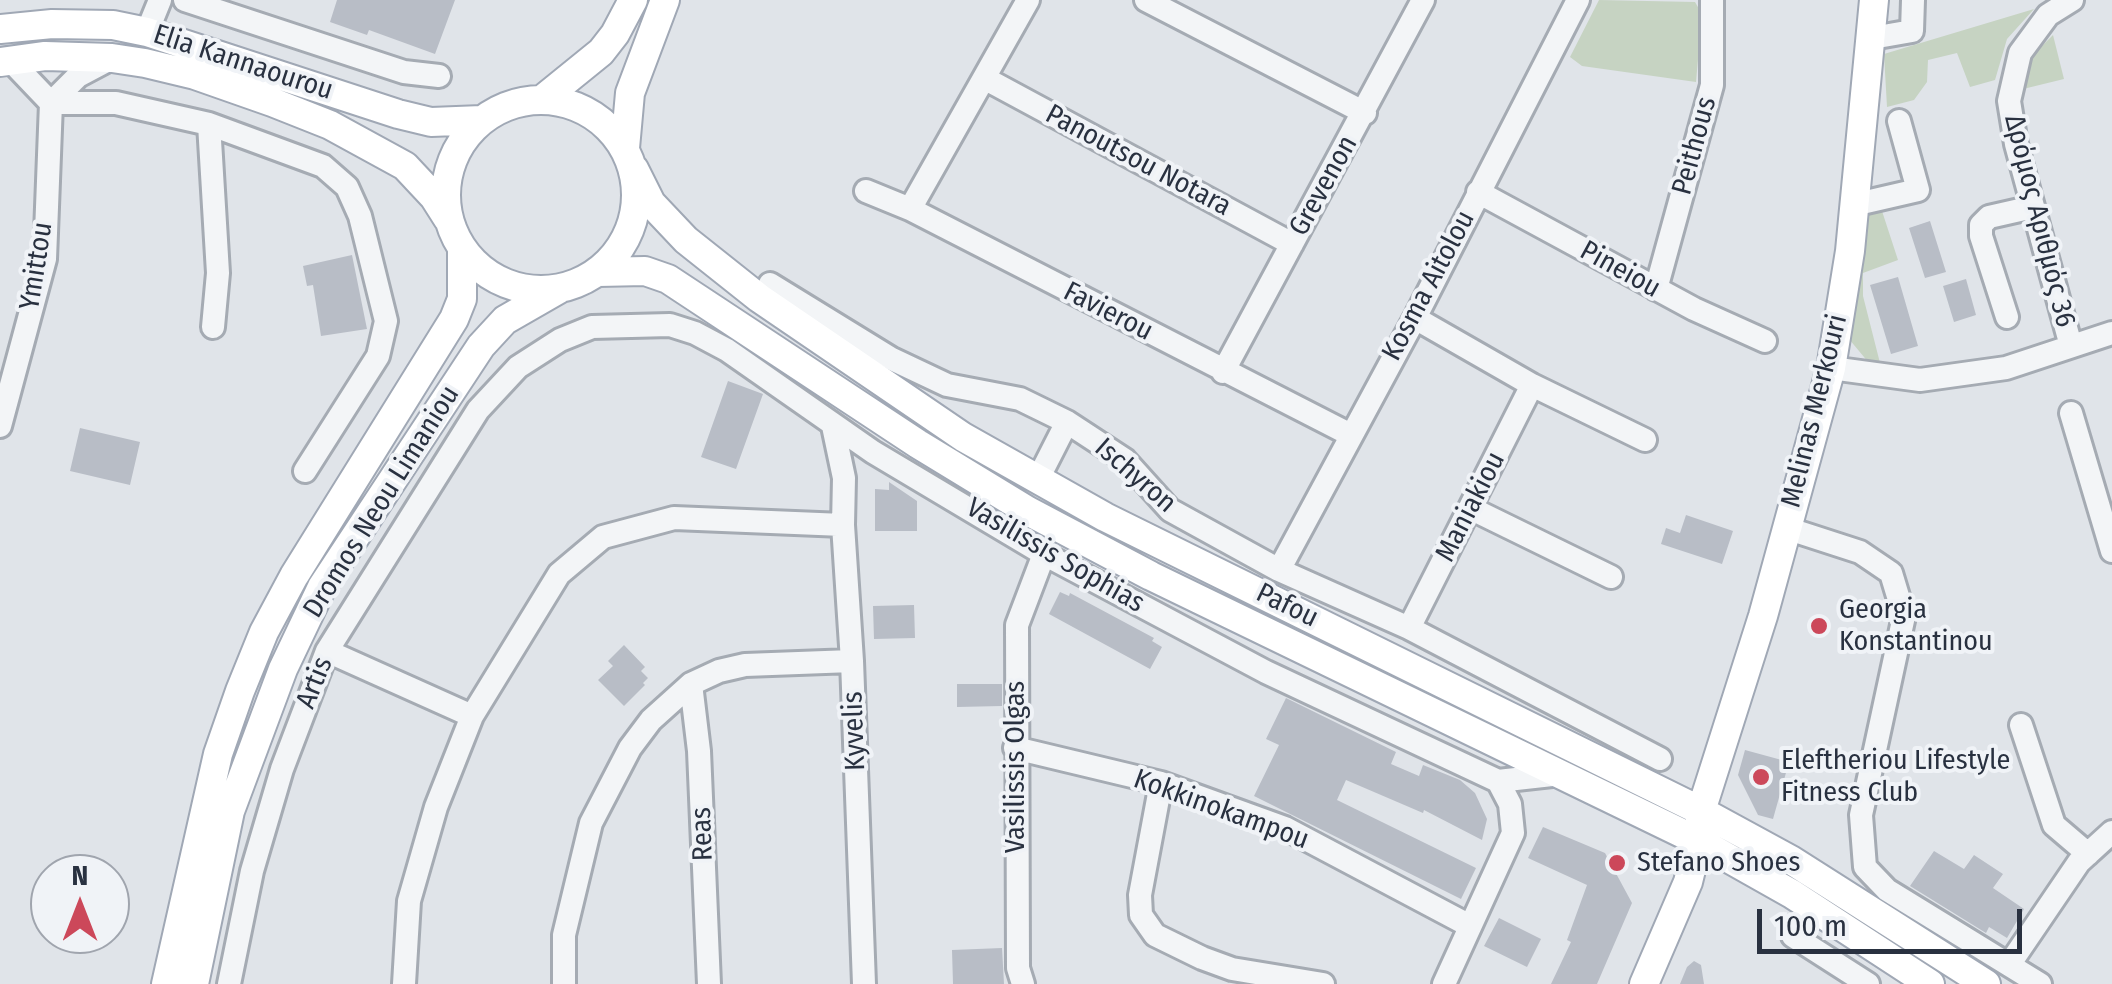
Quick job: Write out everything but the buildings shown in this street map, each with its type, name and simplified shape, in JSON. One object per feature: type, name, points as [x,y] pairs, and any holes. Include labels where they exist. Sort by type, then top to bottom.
[{"type":"main road","points":[[543,99],[602,52],[633,0]]},
{"type":"main road","points":[[629,158],[610,128],[590,113],[568,103],[543,99],[511,104],[482,120],[458,148],[446,184],[449,220],[462,248],[480,269],[504,283],[532,290],[559,288],[598,272],[615,256],[631,226],[637,192],[629,158],[630,92],[665,0]]},
{"type":"main road","name":"Melinas Merkouri","points":[[1644,984],[1688,882],[1700,811],[1764,616],[1831,368],[1874,0]]},
{"type":"main road","name":"Elia Kannaourou","points":[[0,29],[52,24],[113,25],[146,32],[398,114],[431,122],[482,120]]},
{"type":"main road","name":"Elia Kannaourou","points":[[5,61],[46,56],[112,58],[195,75],[272,102],[364,142],[405,166],[434,196],[449,220]]},
{"type":"main road","name":"Pafou","points":[[629,158],[651,203],[664,219],[759,298],[963,437],[1106,517],[1700,811],[1791,860],[1986,984]]},
{"type":"main road","name":"Dromos Neou Limaniou","points":[[166,984],[218,754],[240,691],[264,632],[294,576],[454,319],[462,299],[462,248]]},
{"type":"main road","name":"Pafou","points":[[598,272],[645,271],[668,279],[966,474],[1081,538],[1698,840],[1792,894],[1930,984]]},
{"type":"main road","name":"Dromos Neou Limaniou","points":[[194,984],[230,811],[282,669],[322,587],[481,346],[505,320],[559,288]]},
{"type":"street","points":[[146,32],[160,0]]},
{"type":"street","points":[[185,0],[404,72],[439,76]]},
{"type":"street","points":[[910,209],[1028,0]]},
{"type":"street","points":[[1146,0],[1180,8],[1364,112]]},
{"type":"street","name":"Grevenon","points":[[1224,372],[1423,0]]},
{"type":"street","name":"Kosma Aitolou","points":[[1279,570],[1415,318],[1578,0]]},
{"type":"street","name":"Peithous","points":[[1656,290],[1712,85],[1712,0]]},
{"type":"street","points":[[1872,38],[1912,31],[1912,0]]},
{"type":"street","name":"Δρόμος Αριθμός 36","points":[[2071,346],[2016,144],[2009,101],[2020,53],[2048,15],[2072,0]]},
{"type":"street","points":[[51,103],[78,76],[112,58]]},
{"type":"street","points":[[5,61],[51,103],[116,102],[209,124],[323,166],[347,187],[360,216],[386,321],[378,356],[305,471]]},
{"type":"street","name":"Panoutsou Notara","points":[[984,78],[1292,244]]},
{"type":"street","name":"Ymittou","points":[[0,426],[44,259],[51,103]]},
{"type":"street","points":[[1853,205],[1918,190],[1899,121]]},
{"type":"street","points":[[209,124],[218,273],[213,328]]},
{"type":"street","name":"Favierou","points":[[866,191],[910,209],[1349,434]]},
{"type":"street","name":"Pineiou","points":[[1478,192],[1656,290],[1766,341]]},
{"type":"street","points":[[2007,317],[1981,225],[1989,217],[2033,206]]},
{"type":"street","name":"Ischyron","points":[[770,284],[892,358],[947,386],[1020,399],[1068,422],[1125,460],[1170,510],[1279,570],[1409,628],[1660,759]]},
{"type":"street","points":[[1415,318],[1532,386],[1645,440]]},
{"type":"street","name":"Vasilissis Sophias","points":[[624,324],[670,324],[695,333],[727,350],[873,452],[1044,554],[1266,672],[1498,780]]},
{"type":"street","name":"Artis","points":[[229,984],[252,871],[282,770],[327,650],[478,410],[518,367],[560,340],[592,326],[624,324]]},
{"type":"street","points":[[1831,368],[1920,380],[2006,368],[2112,333]]},
{"type":"street","points":[[793,362],[800,400]]},
{"type":"street","name":"Maniakiou","points":[[1409,628],[1532,386]]},
{"type":"street","points":[[2071,413],[2110,537]]},
{"type":"street","points":[[1038,478],[1068,422]]},
{"type":"street","name":"Kyvelis","points":[[832,426],[844,478],[864,984]]},
{"type":"street","points":[[844,478],[873,452]]},
{"type":"street","points":[[1470,508],[1611,577]]},
{"type":"street","points":[[404,984],[409,900],[436,807],[472,716],[559,574],[603,537],[674,518],[843,525]]},
{"type":"street","points":[[1786,528],[1860,552],[1890,572],[1904,616],[1861,816],[1865,867],[1887,890],[2040,984]]},
{"type":"street","name":"Vasilissis Olgas","points":[[1023,984],[1018,968],[1017,625],[1044,554]]},
{"type":"street","points":[[327,650],[472,716]]},
{"type":"street","points":[[564,984],[564,934],[590,823],[630,748],[651,720],[691,684],[719,671],[746,665],[852,661]]},
{"type":"street","name":"Reas","points":[[691,684],[699,751],[709,984]]},
{"type":"street","points":[[2021,726],[2054,825],[2088,854]]},
{"type":"street","name":"Kokkinokampou","points":[[1016,748],[1161,782],[1285,828],[1470,926]]},
{"type":"street","points":[[1444,984],[1513,833],[1510,804],[1498,780],[1561,774]]},
{"type":"street","points":[[1161,782],[1140,895],[1142,915],[1154,935],[1232,968],[1322,984]]},
{"type":"street","points":[[2009,965],[2088,854],[2112,832]]},
{"type":"street","points":[[1793,936],[1868,984]]},
{"type":"green space","points":[[1599,0],[1695,2],[1702,14],[1696,82],[1582,66],[1570,57]]},
{"type":"green space","points":[[2034,9],[2007,39],[1995,80],[1970,87],[1957,53],[1928,60],[1927,82],[1914,100],[1887,107],[1884,54]]},
{"type":"green space","points":[[2053,35],[2064,79],[2019,90],[2032,56]]},
{"type":"green space","points":[[1881,208],[1898,260],[1863,273],[1863,296],[1880,363],[1869,363],[1849,339],[1867,212]]},
{"type":"place","name":"Georgia Konstantinou","points":[[1819,626]]},
{"type":"place","name":"Eleftheriou Lifestyle Fitness Club","points":[[1761,777]]},
{"type":"place","name":"Stefano Shoes","points":[[1617,863]]}]
